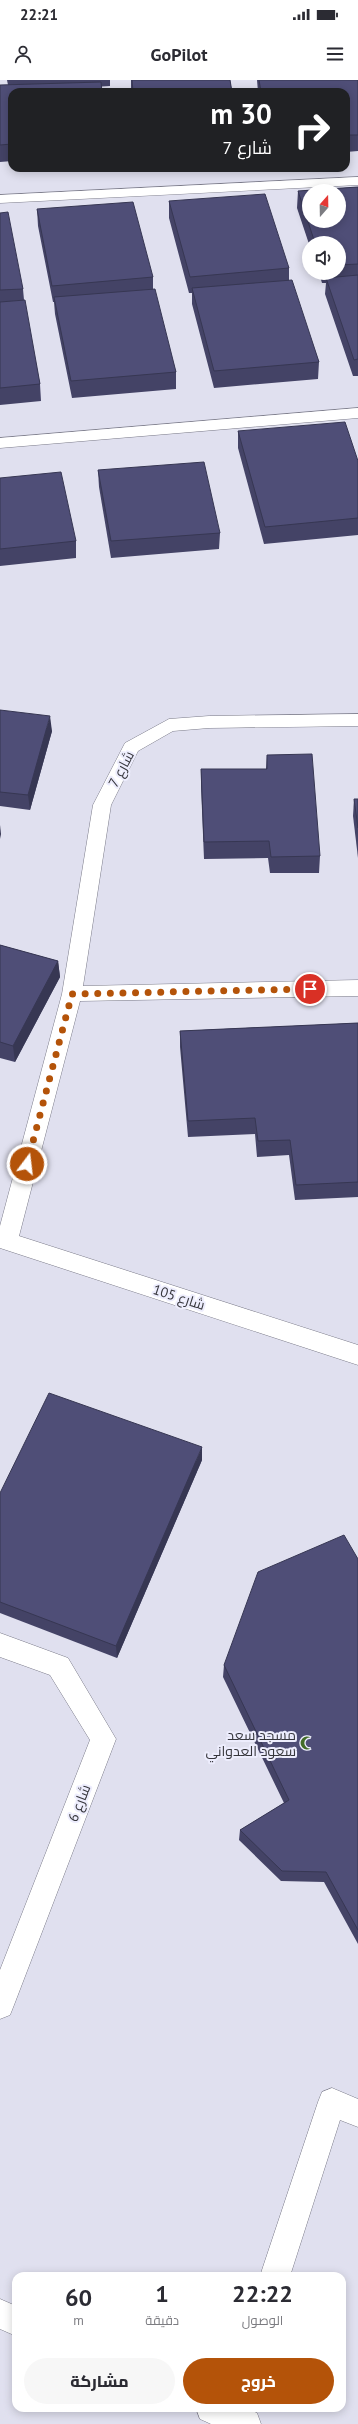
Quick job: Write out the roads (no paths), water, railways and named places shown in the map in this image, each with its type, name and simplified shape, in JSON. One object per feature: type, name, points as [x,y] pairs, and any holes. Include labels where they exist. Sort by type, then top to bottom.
[{"type":"street","points":[[0,199],[358,181]]},
{"type":"street","points":[[0,443],[358,413]]},
{"type":"street","name":"شارع 7","points":[[4,1240],[72,994],[102,805],[131,747],[170,725],[210,722],[358,720]]},
{"type":"street","points":[[72,994],[358,988]]},
{"type":"street","name":"شارع 105","points":[[4,1240],[358,1355]]},
{"type":"street","name":"شارع 6","points":[[0,1644],[59,1666],[103,1739],[0,2005]]},
{"type":"street","points":[[276,2272],[332,2102],[358,2113]]},
{"type":"street","points":[[0,2314],[12,2319]]},
{"type":"place","name":"مسجد سعد سعود العدواني","points":[[307,1743]]}]
